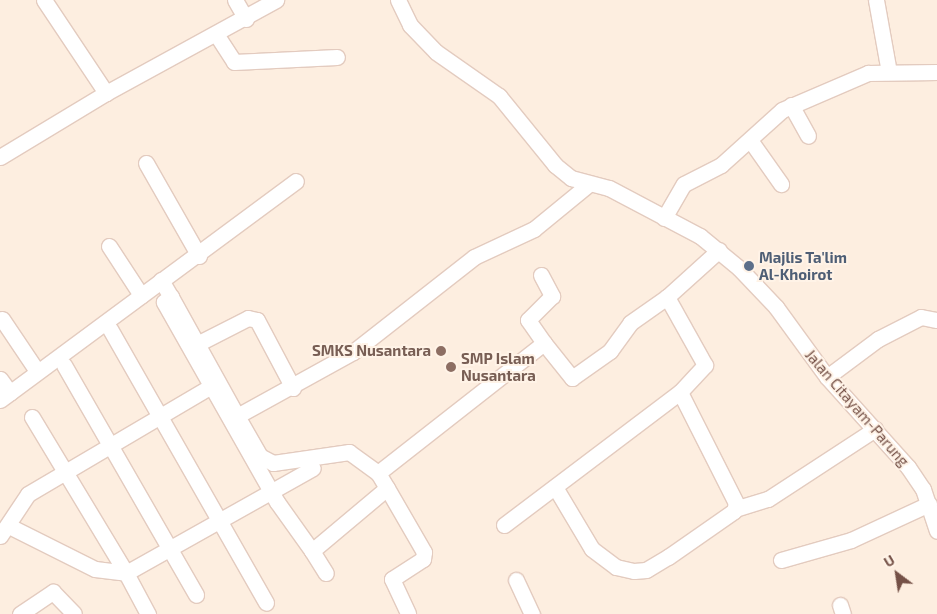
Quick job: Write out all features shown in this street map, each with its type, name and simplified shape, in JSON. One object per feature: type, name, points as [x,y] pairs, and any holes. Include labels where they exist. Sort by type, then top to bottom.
[{"type":"street","points":[[44,0],[106,93]]},
{"type":"street","points":[[236,0],[246,19]]},
{"type":"street","points":[[0,157],[106,93],[246,19],[276,0]]},
{"type":"street","name":"Jalan Citayam-Parung","points":[[398,0],[410,25],[436,52],[499,96],[555,165],[589,184],[609,188],[719,250],[776,306],[827,377],[908,467],[929,504],[937,530]]},
{"type":"street","points":[[876,0],[889,72]]},
{"type":"street","points":[[216,34],[234,62],[337,57]]},
{"type":"street","points":[[664,218],[684,184],[721,165],[791,105],[868,74],[937,72]]},
{"type":"street","points":[[791,105],[808,136]]},
{"type":"street","points":[[750,140],[780,184]]},
{"type":"street","points":[[146,163],[199,256]]},
{"type":"street","points":[[0,379],[5,397],[140,295],[199,256],[296,181]]},
{"type":"street","points":[[237,416],[293,388],[353,352],[474,257],[534,229],[589,184]]},
{"type":"street","points":[[109,246],[140,295]]},
{"type":"street","points":[[541,275],[551,300],[528,320],[572,378],[610,351],[630,323],[667,297],[719,250]]},
{"type":"street","points":[[161,280],[237,416],[266,461],[349,452],[378,473],[424,552],[423,560],[392,579],[408,614]]},
{"type":"street","points":[[171,297],[164,302],[211,386],[274,497],[326,573]]},
{"type":"street","points":[[504,525],[680,392],[706,361],[667,297]]},
{"type":"street","points":[[827,377],[878,339],[921,317],[937,320]]},
{"type":"street","points":[[197,344],[253,318],[293,388]]},
{"type":"street","points":[[2,319],[38,371]]},
{"type":"street","points":[[110,329],[266,603]]},
{"type":"street","points":[[378,473],[544,343]]},
{"type":"street","points":[[64,365],[196,594]]},
{"type":"street","points":[[211,386],[109,444],[28,494],[5,531],[95,569],[126,573],[168,546],[218,519],[274,497],[313,468],[329,453]]},
{"type":"street","points":[[680,392],[738,508]]},
{"type":"street","points":[[32,417],[126,573],[148,614]]},
{"type":"street","points":[[555,487],[592,549],[616,566],[634,571],[646,570],[668,557],[738,508],[768,499],[875,429]]},
{"type":"street","points":[[312,552],[387,488]]},
{"type":"street","points":[[781,560],[851,540],[929,504]]},
{"type":"street","points":[[516,580],[532,614]]},
{"type":"street","points":[[20,614],[53,592],[74,614]]},
{"type":"place","name":"Majlis Ta'lim Al-Khoirot","points":[[749,266]]},
{"type":"place","name":"SMKS Nusantara","points":[[441,351]]},
{"type":"place","name":"SMP Islam Nusantara","points":[[451,367]]}]
